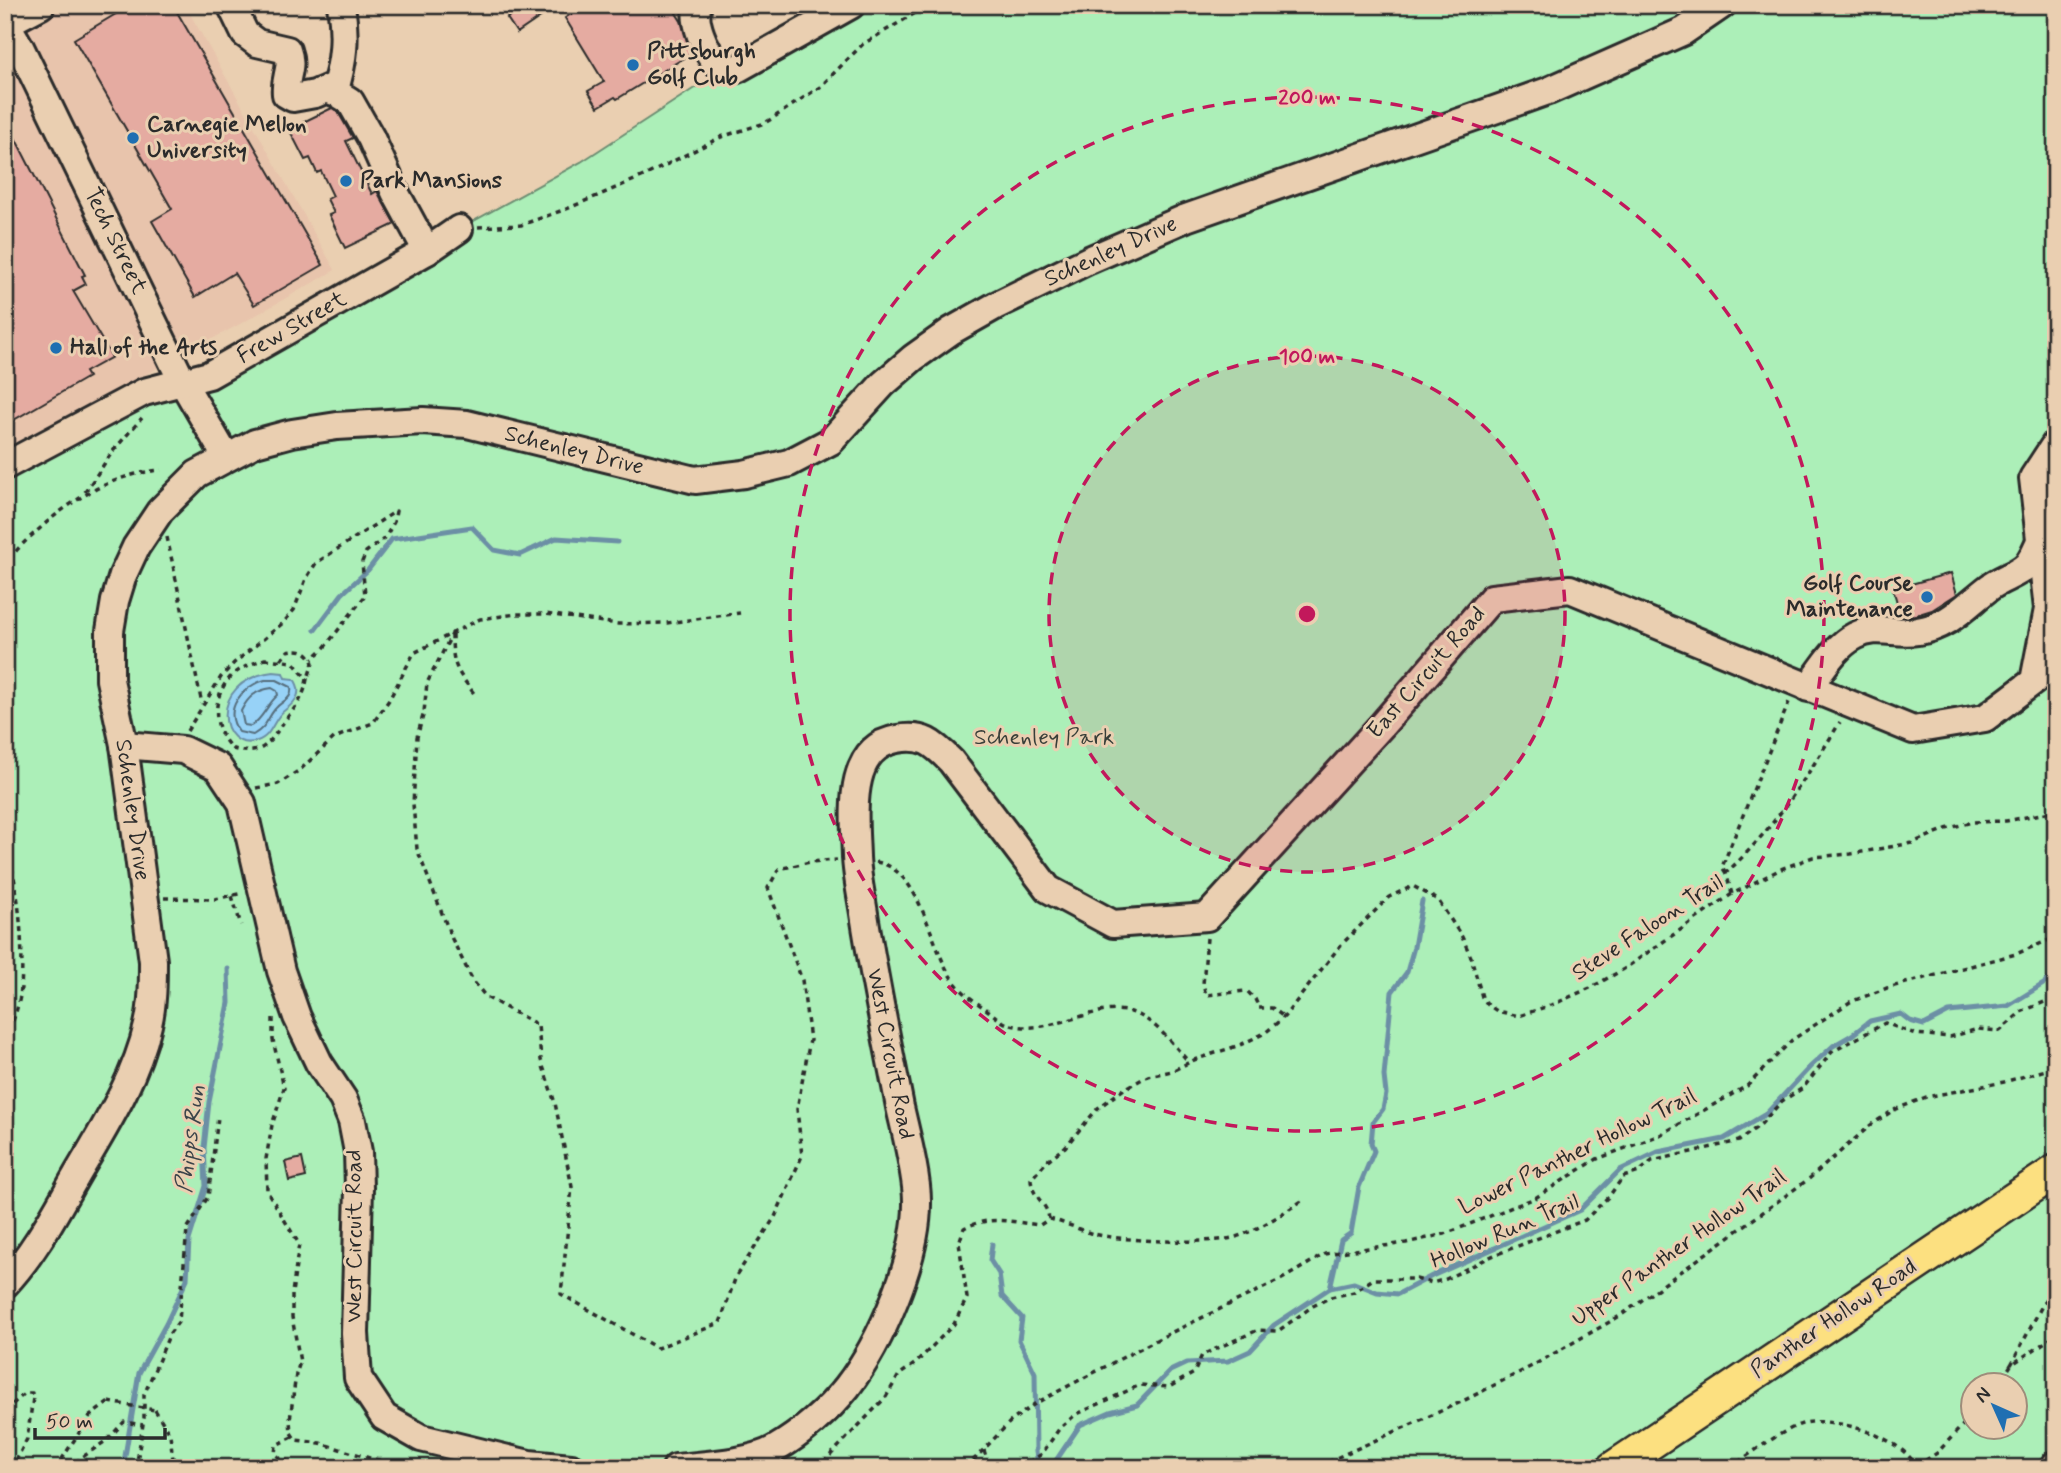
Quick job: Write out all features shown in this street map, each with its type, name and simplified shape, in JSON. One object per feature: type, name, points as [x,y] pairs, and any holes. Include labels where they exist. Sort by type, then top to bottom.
[{"type":"main road","name":"Panther Hollow Road","points":[[1613,1468],[2056,1171]]},
{"type":"street","points":[[6,24],[41,5]]},
{"type":"street","points":[[230,5],[245,34],[257,43],[287,50],[291,62],[285,86],[286,94],[293,98],[329,88],[350,102],[427,251]]},
{"type":"street","points":[[334,92],[343,66],[345,32],[341,5]]},
{"type":"street","points":[[698,5],[695,13],[696,26],[716,62],[726,68],[737,69],[851,5]]},
{"type":"street","name":"Schenley Drive","points":[[5,1284],[26,1259],[113,1112],[149,1024],[153,961],[124,745],[110,680],[110,631],[123,575],[147,527],[197,474],[255,443],[292,433],[337,426],[424,421],[467,424],[695,480],[744,474],[789,463],[831,440],[883,384],[951,331],[1054,277],[1186,218],[1548,91],[1684,31],[1722,5]]},
{"type":"street","name":"Tech Street","points":[[6,24],[20,47],[182,381],[226,457]]},
{"type":"street","name":"Frew Street","points":[[5,466],[144,392],[209,375],[427,251],[459,229]]},
{"type":"street","name":"East Circuit Road","points":[[1207,916],[1383,724],[1492,598],[1570,589],[1913,730],[1985,718],[2034,681],[2048,609],[2033,478],[2056,443]]},
{"type":"street","points":[[1802,686],[1852,637],[1870,629],[1918,631],[1954,617],[1990,587],[2007,576],[2019,573],[2030,562],[2040,541]]},
{"type":"street","name":"West Circuit Road","points":[[676,1468],[729,1462],[773,1451],[814,1422],[847,1387],[877,1338],[913,1246],[917,1200],[874,975],[856,860],[857,782],[863,762],[875,747],[893,739],[916,736],[935,745],[951,761],[1048,889],[1113,924],[1207,916]]},
{"type":"street","name":"West Circuit Road","points":[[124,745],[183,750],[218,767],[242,803],[281,971],[297,1017],[319,1063],[343,1099],[352,1121],[358,1152],[359,1188],[355,1332],[358,1378],[384,1417],[421,1438],[529,1464],[571,1468]]},
{"type":"path","points":[[459,229],[521,225],[646,175],[721,137],[765,123],[820,87],[863,44],[929,5]]},
{"type":"path","points":[[82,495],[101,472],[113,451],[143,416],[150,414]]},
{"type":"path","points":[[5,568],[29,538],[54,515],[82,495],[119,479],[161,470]]},
{"type":"path","points":[[184,736],[221,677],[283,623],[294,610],[306,579],[316,563],[397,511],[394,522],[384,537],[366,552],[362,562],[365,596],[324,648],[312,659]]},
{"type":"path","points":[[165,526],[202,706]]},
{"type":"path","points":[[233,789],[278,784],[300,770],[334,738],[373,723],[389,700],[414,653],[480,619],[517,614],[546,614],[618,624],[667,623],[740,613]]},
{"type":"path","points":[[453,632],[452,651],[456,670],[476,696]]},
{"type":"path","points":[[453,632],[427,683],[424,712],[417,737],[413,804],[417,849],[452,939],[473,981],[486,998],[538,1025],[541,1060],[555,1103],[572,1186],[561,1294],[657,1348],[720,1323],[736,1276],[775,1217],[802,1156],[797,1109],[810,1040],[802,980],[768,888],[779,869],[810,862],[856,860],[888,864],[907,882],[921,908],[938,956],[953,981],[1007,1024],[1036,1027],[1109,1010],[1134,1013],[1153,1025],[1189,1062]]},
{"type":"path","points":[[281,660],[293,649],[305,651],[312,659],[312,671],[307,679],[305,693],[269,743],[261,749],[249,752],[233,749],[217,726],[216,708],[222,688],[233,675],[247,665],[265,659],[293,662],[307,679]]},
{"type":"path","points":[[1732,894],[1722,867],[1802,686]]},
{"type":"path","points":[[1726,873],[1753,848],[1783,812],[1850,705]]},
{"type":"path","name":"Steve Faloon Trail","points":[[1049,1219],[1048,1210],[1032,1190],[1031,1179],[1049,1159],[1065,1147],[1098,1108],[1148,1076],[1172,1071],[1265,1033],[1284,1017],[1340,946],[1389,897],[1413,886],[1438,900],[1462,937],[1471,957],[1482,997],[1488,1005],[1497,1012],[1519,1016],[1566,999],[1624,969],[1732,894],[1770,874],[1813,857],[1851,854],[1912,843],[1972,822],[2006,821],[2056,811]]},
{"type":"path","points":[[5,849],[9,857],[17,902],[22,958],[20,998],[5,1044]]},
{"type":"path","points":[[145,900],[179,897],[215,899],[262,889]]},
{"type":"path","points":[[232,895],[241,925]]},
{"type":"path","points":[[1207,916],[1203,984],[1206,995],[1247,991],[1259,1008],[1272,1008],[1284,1017]]},
{"type":"path","name":"Lower Panther Hollow Trail","points":[[966,1468],[1010,1422],[1051,1395],[1282,1279],[1325,1254],[1406,1243],[1445,1234],[1535,1198],[1597,1159],[1660,1135],[1747,1086],[1793,1040],[1850,1002],[1886,988],[2017,954],[2056,937]]},
{"type":"path","name":"Hollow Run Trail","points":[[984,1450],[989,1467],[1030,1462],[1042,1454],[1059,1429],[1074,1415],[1140,1385],[1169,1387],[1194,1373],[1202,1355],[1258,1329],[1278,1331],[1322,1302],[1354,1292],[1373,1279],[1416,1279],[1432,1283],[1446,1279],[1492,1256],[1585,1220],[1623,1177],[1639,1172],[1652,1161],[1739,1141],[1761,1124],[1782,1101],[1803,1088],[1832,1052],[1874,1027],[1885,1023],[1915,1034],[1950,1037],[1978,1029],[2000,1031],[2021,1012],[2056,997]]},
{"type":"path","points":[[274,1012],[273,1040],[284,1088],[272,1125],[266,1159],[267,1191],[299,1244],[292,1293],[292,1317],[300,1362],[289,1420],[293,1437],[373,1459],[429,1468]]},
{"type":"path","name":"Upper Panther Hollow Trail","points":[[1320,1468],[1532,1366],[1619,1316],[1810,1178],[1872,1124],[1894,1111],[1926,1097],[2004,1082],[2056,1067]]},
{"type":"path","points":[[136,1468],[143,1425],[144,1395],[170,1333],[179,1321],[187,1229],[208,1197],[218,1116]]},
{"type":"path","points":[[815,1468],[886,1397],[899,1375],[916,1363],[954,1324],[967,1298],[959,1243],[964,1228],[979,1220],[1040,1225],[1049,1219],[1090,1233],[1134,1240],[1234,1237],[1273,1220],[1303,1200]]},
{"type":"path","points":[[2006,1372],[2046,1298],[2056,1259]]},
{"type":"path","points":[[2011,1365],[2056,1335]]},
{"type":"path","points":[[5,1411],[25,1393],[32,1393],[27,1439],[12,1468]]},
{"type":"path","points":[[56,1468],[90,1416],[109,1402],[155,1410],[170,1434],[174,1468]]},
{"type":"path","points":[[67,1468],[107,1440],[124,1422],[143,1425]]},
{"type":"path","points":[[1730,1468],[1774,1439],[1810,1422],[1844,1424],[1872,1433],[1910,1456],[1917,1467],[1937,1453],[1960,1427]]},
{"type":"path","points":[[293,1437],[276,1445],[275,1454],[306,1468]]},
{"type":"shaded area","name":"Carnegie Mellon University","points":[[5,5],[185,5],[335,270],[5,450]]},
{"type":"green space","name":"Schenley Park","points":[[822,5],[2056,5],[2056,1468],[5,1468],[5,479],[581,162]]},
{"type":"water","points":[[273,672],[283,673],[285,678],[294,679],[298,692],[293,703],[281,713],[262,739],[244,742],[234,737],[228,727],[226,715],[228,701],[237,688],[251,678]]},
{"type":"building","points":[[131,5],[173,5],[323,265],[254,305],[234,273],[195,297],[152,221],[172,209],[74,39]]},
{"type":"building","points":[[526,5],[558,5],[517,33],[507,18]]},
{"type":"building","name":"Pittsburgh Golf Club","points":[[585,5],[671,5],[681,21],[692,53],[617,99],[615,97],[598,107],[588,91],[604,82],[565,18]]},
{"type":"building","name":"Park Mansions","points":[[332,108],[338,112],[353,138],[346,141],[372,194],[377,191],[395,224],[345,248],[329,215],[334,213],[327,199],[333,196],[321,171],[317,173],[310,158],[305,160],[289,129]]},
{"type":"building","points":[[5,118],[85,275],[82,276],[86,284],[73,291],[112,357],[85,372],[88,377],[5,425]]},
{"type":"building","name":"Golf Course Maintenance","points":[[1951,573],[1957,594],[1932,610],[1901,616],[1893,589]]},
{"type":"building","points":[[302,1158],[306,1177],[289,1181],[285,1162]]},
{"type":"waterway","points":[[315,630],[342,594],[368,570],[392,539],[472,527],[494,550],[520,555],[556,538],[617,542]]},
{"type":"waterway","points":[[1330,1288],[1341,1240],[1351,1233],[1359,1187],[1374,1151],[1371,1144],[1373,1122],[1383,1109],[1386,1094],[1384,1076],[1392,992],[1407,972],[1422,901]]},
{"type":"waterway","name":"Phipps Run","points":[[123,1468],[139,1373],[187,1279],[189,1240],[206,1186],[204,1148],[209,1102],[229,1003],[228,969]]},
{"type":"waterway","points":[[1051,1468],[1080,1425],[1110,1412],[1137,1405],[1170,1371],[1187,1363],[1228,1361],[1250,1351],[1274,1325],[1330,1288],[1354,1283],[1377,1292],[1398,1294],[1580,1210],[1620,1170],[1658,1152],[1724,1139],[1766,1114],[1833,1046],[1870,1021],[1901,1014],[1910,1021],[1924,1025],[1949,1012],[2008,1006],[2045,983],[2056,972]]},
{"type":"waterway","points":[[992,1244],[990,1260],[999,1274],[1002,1296],[1022,1318],[1019,1340],[1035,1373],[1036,1452],[1039,1468]]},
{"type":"place","name":"Pittsburgh Golf Club","points":[[633,65]]},
{"type":"place","name":"Carnegie Mellon University","points":[[133,138]]},
{"type":"place","name":"Park Mansions","points":[[346,181]]},
{"type":"place","name":"Hall of the Arts","points":[[56,348]]},
{"type":"place","name":"Golf Course Maintenance","points":[[1927,597]]}]
